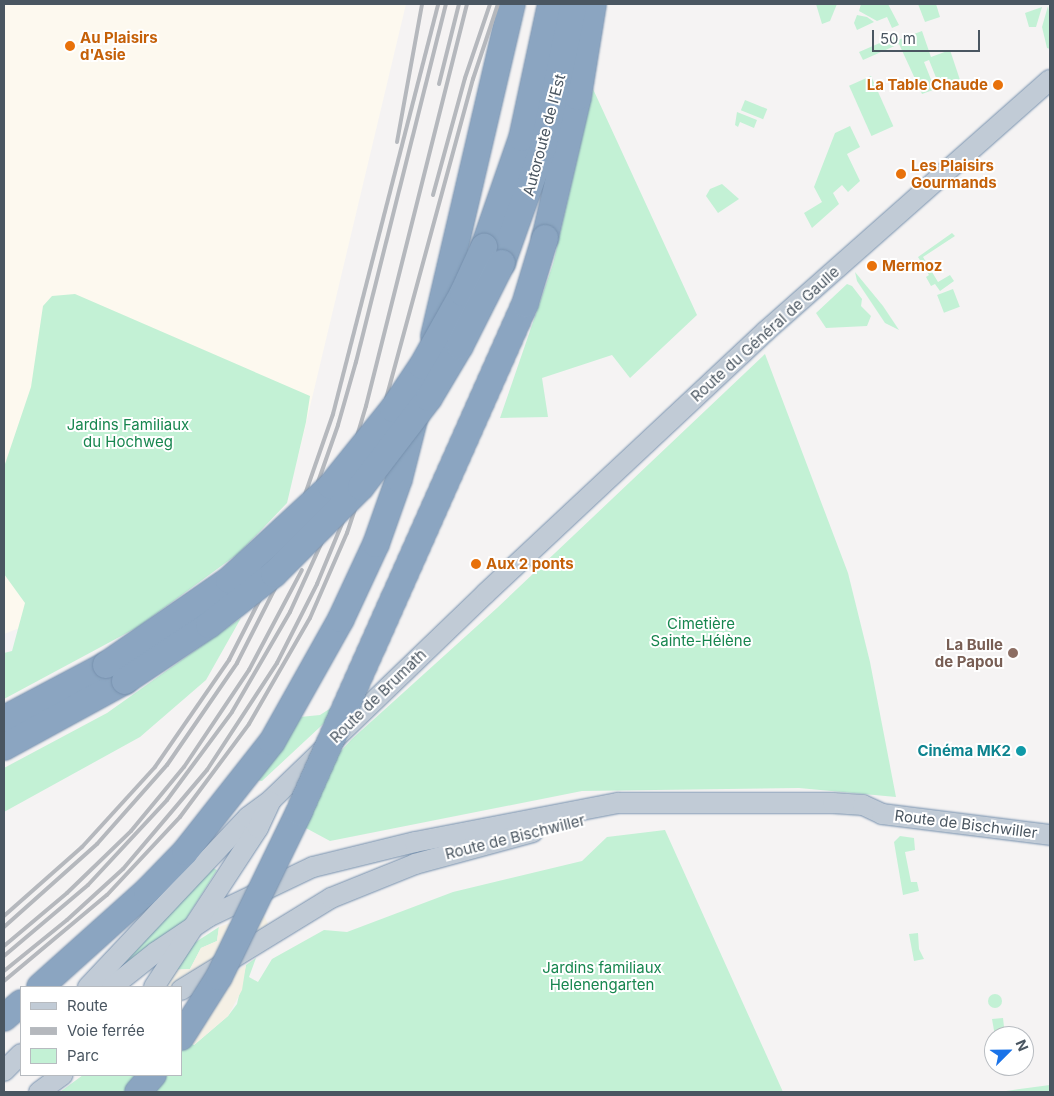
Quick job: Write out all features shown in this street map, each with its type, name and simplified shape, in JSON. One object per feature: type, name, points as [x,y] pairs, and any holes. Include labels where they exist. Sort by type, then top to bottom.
[{"type":"highway","points":[[41,986],[147,891],[184,852],[248,776],[289,715],[341,619],[376,544],[399,479],[512,4]]},
{"type":"highway","name":"Autoroute de l’Est","points":[[493,255],[522,138],[551,4]]},
{"type":"highway","name":"Autoroute de l’Est","points":[[493,255],[543,148],[574,4]]},
{"type":"highway","points":[[182,1035],[219,977],[299,812],[525,304],[562,172],[593,4]]},
{"type":"highway","points":[[4,747],[115,673],[229,580],[331,486],[393,409],[422,366],[463,293],[493,255]]},
{"type":"highway","points":[[4,719],[115,673]]},
{"type":"highway","points":[[4,1018],[20,1004]]},
{"type":"highway","points":[[140,1092],[153,1076]]},
{"type":"main road","name":"Route du Général de Gaulle","points":[[486,593],[766,331],[1050,80]]},
{"type":"main road","name":"Route de Brumath","points":[[89,986],[248,817],[271,800],[486,593]]},
{"type":"main road","name":"Route de Brumath","points":[[155,986],[189,930],[258,828],[271,800]]},
{"type":"main road","name":"Route de Bischwiller","points":[[189,930],[242,899],[332,862],[415,842],[618,803],[794,800],[863,805],[882,814],[1050,835]]},
{"type":"main road","name":"Route de Bischwiller","points":[[182,989],[322,902],[415,864],[471,847],[607,816],[793,812],[861,819],[882,814]]},
{"type":"main road","points":[[222,880],[228,892],[242,899]]},
{"type":"main road","name":"Route de Brumath","points":[[113,986],[189,930]]},
{"type":"main road","points":[[4,1071],[20,1055]]},
{"type":"main road","points":[[4,1071],[20,1059]]},
{"type":"main road","points":[[39,1092],[61,1076]]},
{"type":"shaded area","points":[[4,4],[406,4],[298,457],[181,566],[4,634]]},
{"type":"green space","points":[[816,4],[837,4],[830,21],[822,24]]},
{"type":"green space","points":[[861,4],[888,4],[899,25],[892,28],[887,17],[877,21],[859,11]]},
{"type":"green space","points":[[918,4],[936,4],[940,17],[925,22]]},
{"type":"green space","points":[[1048,6],[1050,49],[1047,48],[1042,27]]},
{"type":"green space","points":[[1042,7],[1036,27],[1029,27],[1025,13]]},
{"type":"green space","points":[[857,15],[867,17],[874,22],[857,30],[854,23]]},
{"type":"green space","points":[[922,31],[931,57],[950,50],[960,80],[922,94],[899,44],[863,60],[859,52],[896,36],[898,40]],"holes":[[[929,60],[939,85],[934,87],[924,62]]]},
{"type":"green space","points":[[871,76],[893,126],[871,136],[849,86]]},
{"type":"green space","points":[[593,89],[697,315],[630,378],[612,355],[542,378],[548,417],[500,418],[553,264]]},
{"type":"green space","points":[[745,100],[767,109],[763,119],[741,110]]},
{"type":"green space","points":[[737,112],[757,120],[754,128],[740,122],[738,127],[735,125]]},
{"type":"green space","points":[[850,126],[860,147],[847,154],[860,181],[848,192],[842,185],[833,193],[839,204],[812,228],[804,213],[822,202],[814,187],[835,133]]},
{"type":"green space","points":[[722,184],[739,199],[718,213],[706,196],[710,189]]},
{"type":"green space","points":[[952,233],[955,236],[923,257],[938,282],[950,275],[954,281],[940,291],[935,284],[931,286],[926,277],[929,275],[918,257]]},
{"type":"green space","points":[[855,272],[883,306],[899,330],[885,323],[857,281]]},
{"type":"green space","points":[[847,284],[852,286],[862,299],[861,306],[871,316],[867,326],[826,328],[816,313]]},
{"type":"green space","points":[[953,289],[960,307],[944,313],[937,295]]},
{"type":"green space","name":"Jardins Familiaux du Hochweg","points":[[75,294],[310,396],[306,422],[287,503],[239,553],[138,627],[4,699],[4,653],[12,651],[25,603],[4,574],[4,467],[31,387],[43,306],[52,296]]},
{"type":"green space","name":"Cimetière Sainte-Hélène","points":[[765,354],[848,573],[870,662],[896,797],[799,788],[582,791],[330,841],[304,827],[291,805],[352,739],[497,608]]},
{"type":"green space","points":[[241,618],[206,680],[140,737],[4,812],[4,768],[107,713]]},
{"type":"green space","points":[[334,706],[335,713],[262,781],[256,780],[300,717],[320,715]]},
{"type":"green space","name":"Jardins familiaux Helenengarten","points":[[665,830],[783,1092],[60,1092],[82,1076],[182,1076],[182,1038],[194,1045],[228,1016],[237,1004],[246,965],[256,958],[249,977],[258,982],[272,959],[324,930],[347,932],[453,892],[582,861],[607,837]]},
{"type":"green space","points":[[900,836],[914,838],[915,850],[905,852],[911,882],[917,882],[919,891],[903,895],[894,842]]},
{"type":"green space","points":[[211,867],[217,870],[184,922],[105,980]]},
{"type":"green space","points":[[219,927],[217,941],[201,948],[190,969],[172,970],[188,947]]},
{"type":"green space","points":[[918,933],[919,949],[924,959],[914,961],[909,934]]},
{"type":"green space","points":[[992,994],[998,994],[1002,1001],[998,1008],[992,1008],[988,1004],[988,998]]},
{"type":"green space","points":[[1003,1018],[1004,1026],[993,1026],[992,1019]]},
{"type":"green space","points":[[1050,1085],[1050,1092],[999,1092],[1013,1090]]},
{"type":"sand","points":[[262,911],[268,924],[172,986],[161,986],[172,970],[190,969],[201,948],[217,941],[219,927]]},
{"type":"sand","points":[[246,965],[242,990],[228,1016],[194,1045],[182,1038],[182,1034],[197,997]]},
{"type":"railway","points":[[397,142],[422,4]]},
{"type":"railway","points":[[4,916],[82,847],[155,767],[229,660],[269,582],[301,506],[333,414],[438,4]]},
{"type":"railway","points":[[4,927],[97,844],[167,765],[237,663],[293,553],[338,425],[356,362],[446,4]]},
{"type":"railway","points":[[439,84],[459,4]]},
{"type":"railway","points":[[4,956],[88,885],[167,800],[232,712],[290,612],[332,520],[366,406],[467,4]]},
{"type":"railway","points":[[433,195],[465,78],[490,4]]},
{"type":"railway","points":[[4,981],[107,895],[180,817],[249,724],[310,618],[347,533],[361,491],[473,79],[498,4]]},
{"type":"railway","points":[[318,533],[331,498]]},
{"type":"railway","points":[[4,971],[67,920],[123,869],[207,770],[277,663],[317,584],[348,509]]},
{"type":"railway","points":[[4,946],[67,893],[131,831],[184,767],[249,670],[302,570]]},
{"type":"place","name":"Au Plaisirs d'Asie","points":[[70,46]]},
{"type":"place","name":"La Table Chaude","points":[[998,85]]},
{"type":"place","name":"Les Plaisirs Gourmands","points":[[901,174]]},
{"type":"place","name":"Mermoz","points":[[872,266]]},
{"type":"place","name":"Aux 2 ponts","points":[[476,564]]},
{"type":"place","name":"La Bulle de Papou","points":[[1013,653]]},
{"type":"place","name":"Cinéma MK2","points":[[1021,751]]}]
